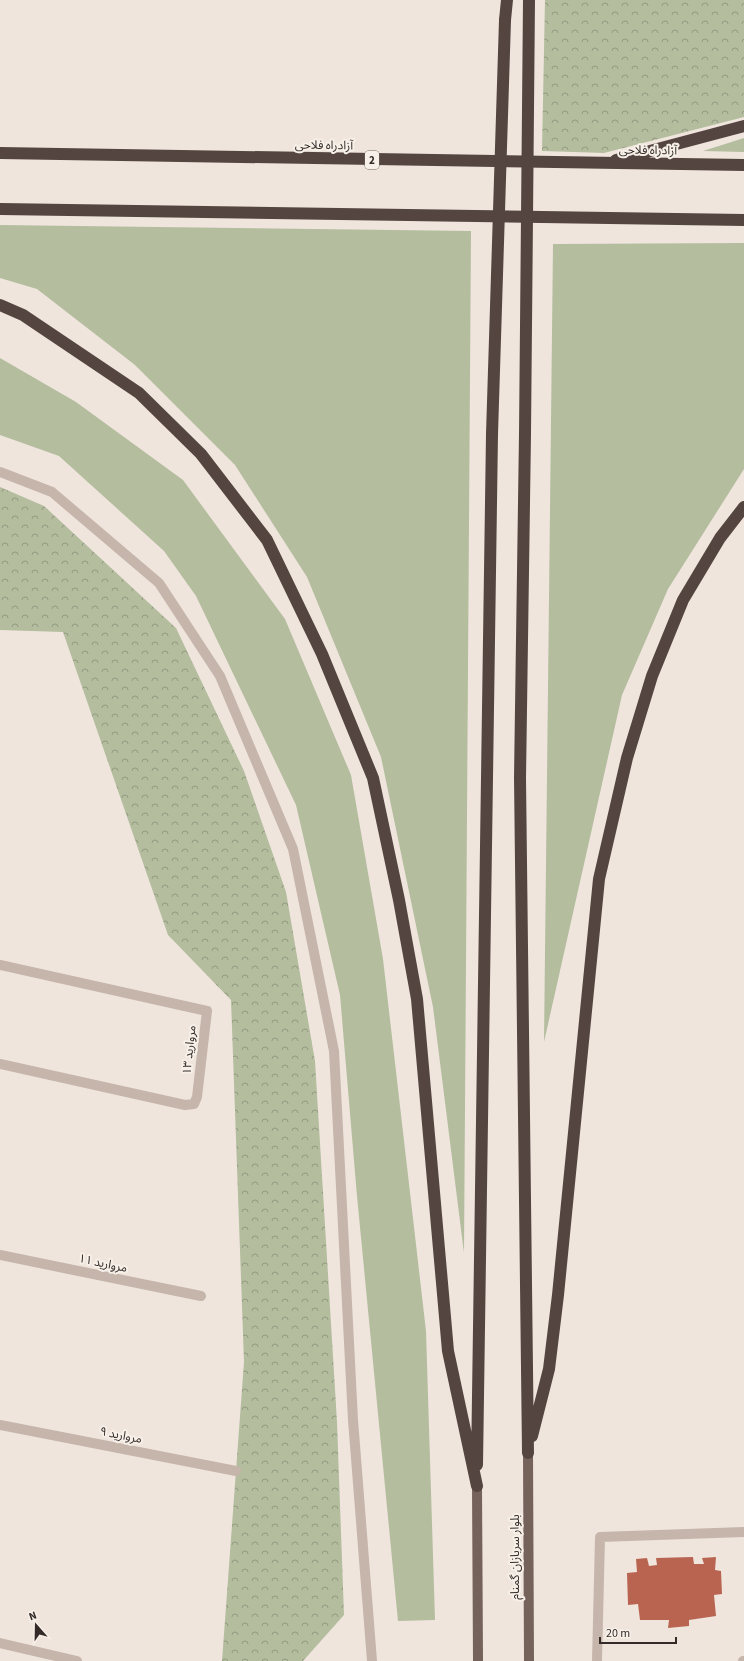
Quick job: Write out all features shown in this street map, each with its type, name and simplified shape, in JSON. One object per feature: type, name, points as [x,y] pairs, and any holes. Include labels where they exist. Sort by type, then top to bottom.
[{"type":"highway","points":[[477,1486],[492,434],[505,20],[507,0]]},
{"type":"highway","points":[[528,1453],[520,778],[529,0]]},
{"type":"highway","points":[[600,164],[744,126]]},
{"type":"highway","name":"آزادراه فلاحی","points":[[0,153],[600,164],[744,165]]},
{"type":"highway","points":[[0,209],[744,220]]},
{"type":"highway","points":[[0,305],[23,315],[139,392],[201,454],[267,540],[322,654],[373,778],[399,900],[417,999],[448,1351],[477,1486]]},
{"type":"highway","points":[[528,1453],[549,1368],[552,1346],[601,872],[627,758],[652,676],[683,600],[720,538],[744,508]]},
{"type":"main road","name":"بلوار سربازان گمنام","points":[[528,1453],[529,1661]]},
{"type":"main road","points":[[477,1486],[478,1661]]},
{"type":"street","points":[[0,472],[52,492],[159,583],[220,676],[293,849],[334,1051],[353,1420],[372,1661]]},
{"type":"street","name":"مروارید ۱۳","points":[[0,965],[207,1011],[197,1098],[194,1104],[185,1105],[0,1064]]},
{"type":"street","name":"مروارید ۱۱","points":[[0,1255],[201,1296]]},
{"type":"street","name":"مروارید ۹","points":[[0,1425],[236,1471]]},
{"type":"street","points":[[597,1661],[600,1537],[744,1532]]},
{"type":"street","points":[[0,1644],[77,1661]]},
{"type":"green space","points":[[545,0],[744,0],[744,117],[604,153],[542,151]]},
{"type":"green space","points":[[744,138],[744,152],[703,151]]},
{"type":"green space","points":[[0,225],[471,231],[464,1253],[433,1007],[381,757],[307,577],[235,465],[135,365],[37,289],[0,278]]},
{"type":"green space","points":[[744,243],[744,469],[668,589],[622,695],[544,1042],[553,244]]},
{"type":"green space","points":[[0,358],[76,402],[183,480],[285,619],[351,775],[383,959],[426,1331],[435,1620],[398,1621],[357,1196],[340,995],[296,805],[196,596],[164,551],[59,456],[0,435]]},
{"type":"green space","points":[[0,487],[44,506],[176,628],[244,771],[286,892],[315,1061],[337,1422],[344,1615],[303,1661],[222,1661],[244,1362],[231,1000],[168,935],[63,632],[0,630]]},
{"type":"building","points":[[693,1557],[694,1564],[704,1564],[702,1558],[716,1557],[715,1570],[721,1571],[722,1594],[714,1595],[716,1616],[689,1620],[689,1626],[668,1628],[669,1620],[640,1620],[638,1604],[628,1605],[627,1573],[637,1572],[636,1559],[647,1558],[649,1566],[657,1565],[656,1558]]}]
